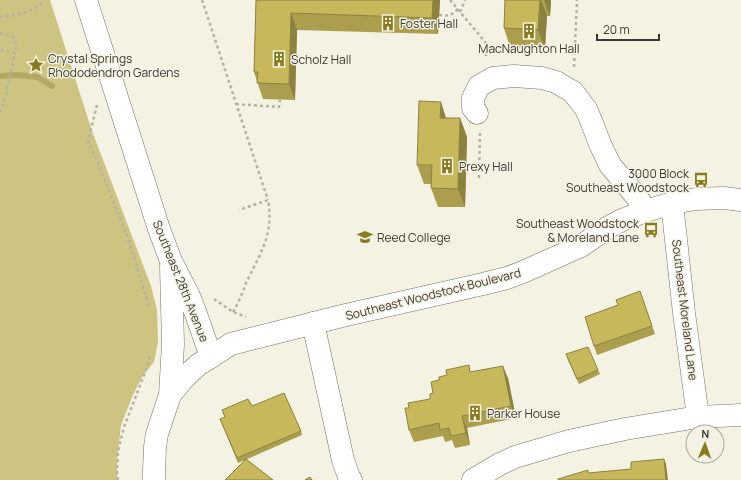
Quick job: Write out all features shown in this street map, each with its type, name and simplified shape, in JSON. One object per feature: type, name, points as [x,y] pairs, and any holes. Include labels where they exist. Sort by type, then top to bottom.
[{"type":"street","name":"Southeast 28th Avenue","points":[[86,0],[159,228],[171,261],[188,296],[211,357],[198,365],[184,377],[170,394],[156,441],[154,480]]},
{"type":"street","points":[[477,113],[473,108],[474,98],[479,86],[493,78],[514,76],[542,78],[556,82],[573,92],[586,109],[610,165],[636,196],[646,211]]},
{"type":"street","name":"Southeast Woodstock Boulevard","points":[[211,357],[231,344],[313,323],[507,278],[524,272],[581,246],[607,228],[622,220],[672,203],[696,199],[724,198],[741,200]]},
{"type":"street","name":"Southeast Moreland Lane","points":[[672,203],[684,313],[698,417]]},
{"type":"street","points":[[170,394],[173,344],[171,261]]},
{"type":"street","points":[[313,323],[343,460],[351,480]]},
{"type":"street","points":[[473,480],[515,456],[569,441],[625,428],[698,417],[741,415]]},
{"type":"path","points":[[0,17],[16,15],[31,10],[40,6],[43,0]]},
{"type":"path","points":[[202,0],[268,200],[270,212],[270,223],[265,244],[233,312]]},
{"type":"path","points":[[450,0],[486,43],[486,60],[493,78]]},
{"type":"path","points":[[439,15],[451,15],[459,10],[465,0]]},
{"type":"path","points":[[573,92],[577,0]]},
{"type":"path","points":[[0,33],[13,37],[16,44],[4,103],[0,112]]},
{"type":"path","points":[[0,50],[15,53]]},
{"type":"path","points":[[236,104],[279,107],[280,100]]},
{"type":"path","points":[[98,102],[88,141],[127,236],[151,310]]},
{"type":"path","points":[[477,113],[480,121],[479,178]]},
{"type":"path","points":[[239,210],[268,200]]},
{"type":"path","points":[[210,297],[233,312],[251,319]]},
{"type":"path","points":[[118,480],[118,451],[124,428],[144,376],[150,353]]},
{"type":"shaded area","points":[[0,0],[50,0],[92,131],[151,286],[157,310],[158,342],[154,362],[142,377],[121,425],[117,461],[117,480],[0,480]]},
{"type":"building","points":[[256,0],[433,0],[432,18],[291,13],[289,84],[257,83],[258,72],[254,72]]},
{"type":"building","points":[[505,0],[540,0],[538,30],[504,28]]},
{"type":"building","name":"Prexy Hall","points":[[419,101],[441,102],[440,118],[460,118],[458,189],[431,188],[432,165],[417,165]]},
{"type":"building","points":[[640,291],[652,326],[594,346],[585,317],[618,305],[616,300]]},
{"type":"building","points":[[588,347],[598,370],[577,379],[566,354]]},
{"type":"building","name":"Parker House","points":[[469,365],[470,372],[503,366],[511,406],[462,416],[466,433],[451,436],[449,428],[440,430],[439,423],[409,430],[405,408],[409,408],[408,403],[430,399],[430,394],[433,393],[431,382],[439,380],[439,377],[447,375],[446,370]]},
{"type":"building","points":[[284,393],[301,431],[237,458],[220,419],[225,417],[222,410],[248,399],[252,406]]},
{"type":"building","points":[[246,459],[273,480],[225,480]]},
{"type":"building","points":[[664,459],[666,480],[558,480],[588,470],[588,473],[631,469],[631,462]]},
{"type":"building","points":[[310,477],[312,480],[305,480]]},
{"type":"waterway","points":[[0,76],[16,75],[37,77],[52,86]]},
{"type":"place","name":"Foster Hall","points":[[388,23]]},
{"type":"place","name":"MacNaughton Hall","points":[[529,31]]},
{"type":"place","name":"Scholz Hall","points":[[279,59]]},
{"type":"place","name":"Crystal Springs Rhododendron Gardens","points":[[36,65]]},
{"type":"place","name":"Prexy Hall","points":[[447,166]]},
{"type":"place","name":"3000 Block Southeast Woodstock","points":[[701,180]]},
{"type":"place","name":"Southeast Woodstock & Moreland Lane","points":[[651,230]]},
{"type":"place","name":"Reed College","points":[[365,237]]},
{"type":"place","name":"Parker House","points":[[475,413]]}]
